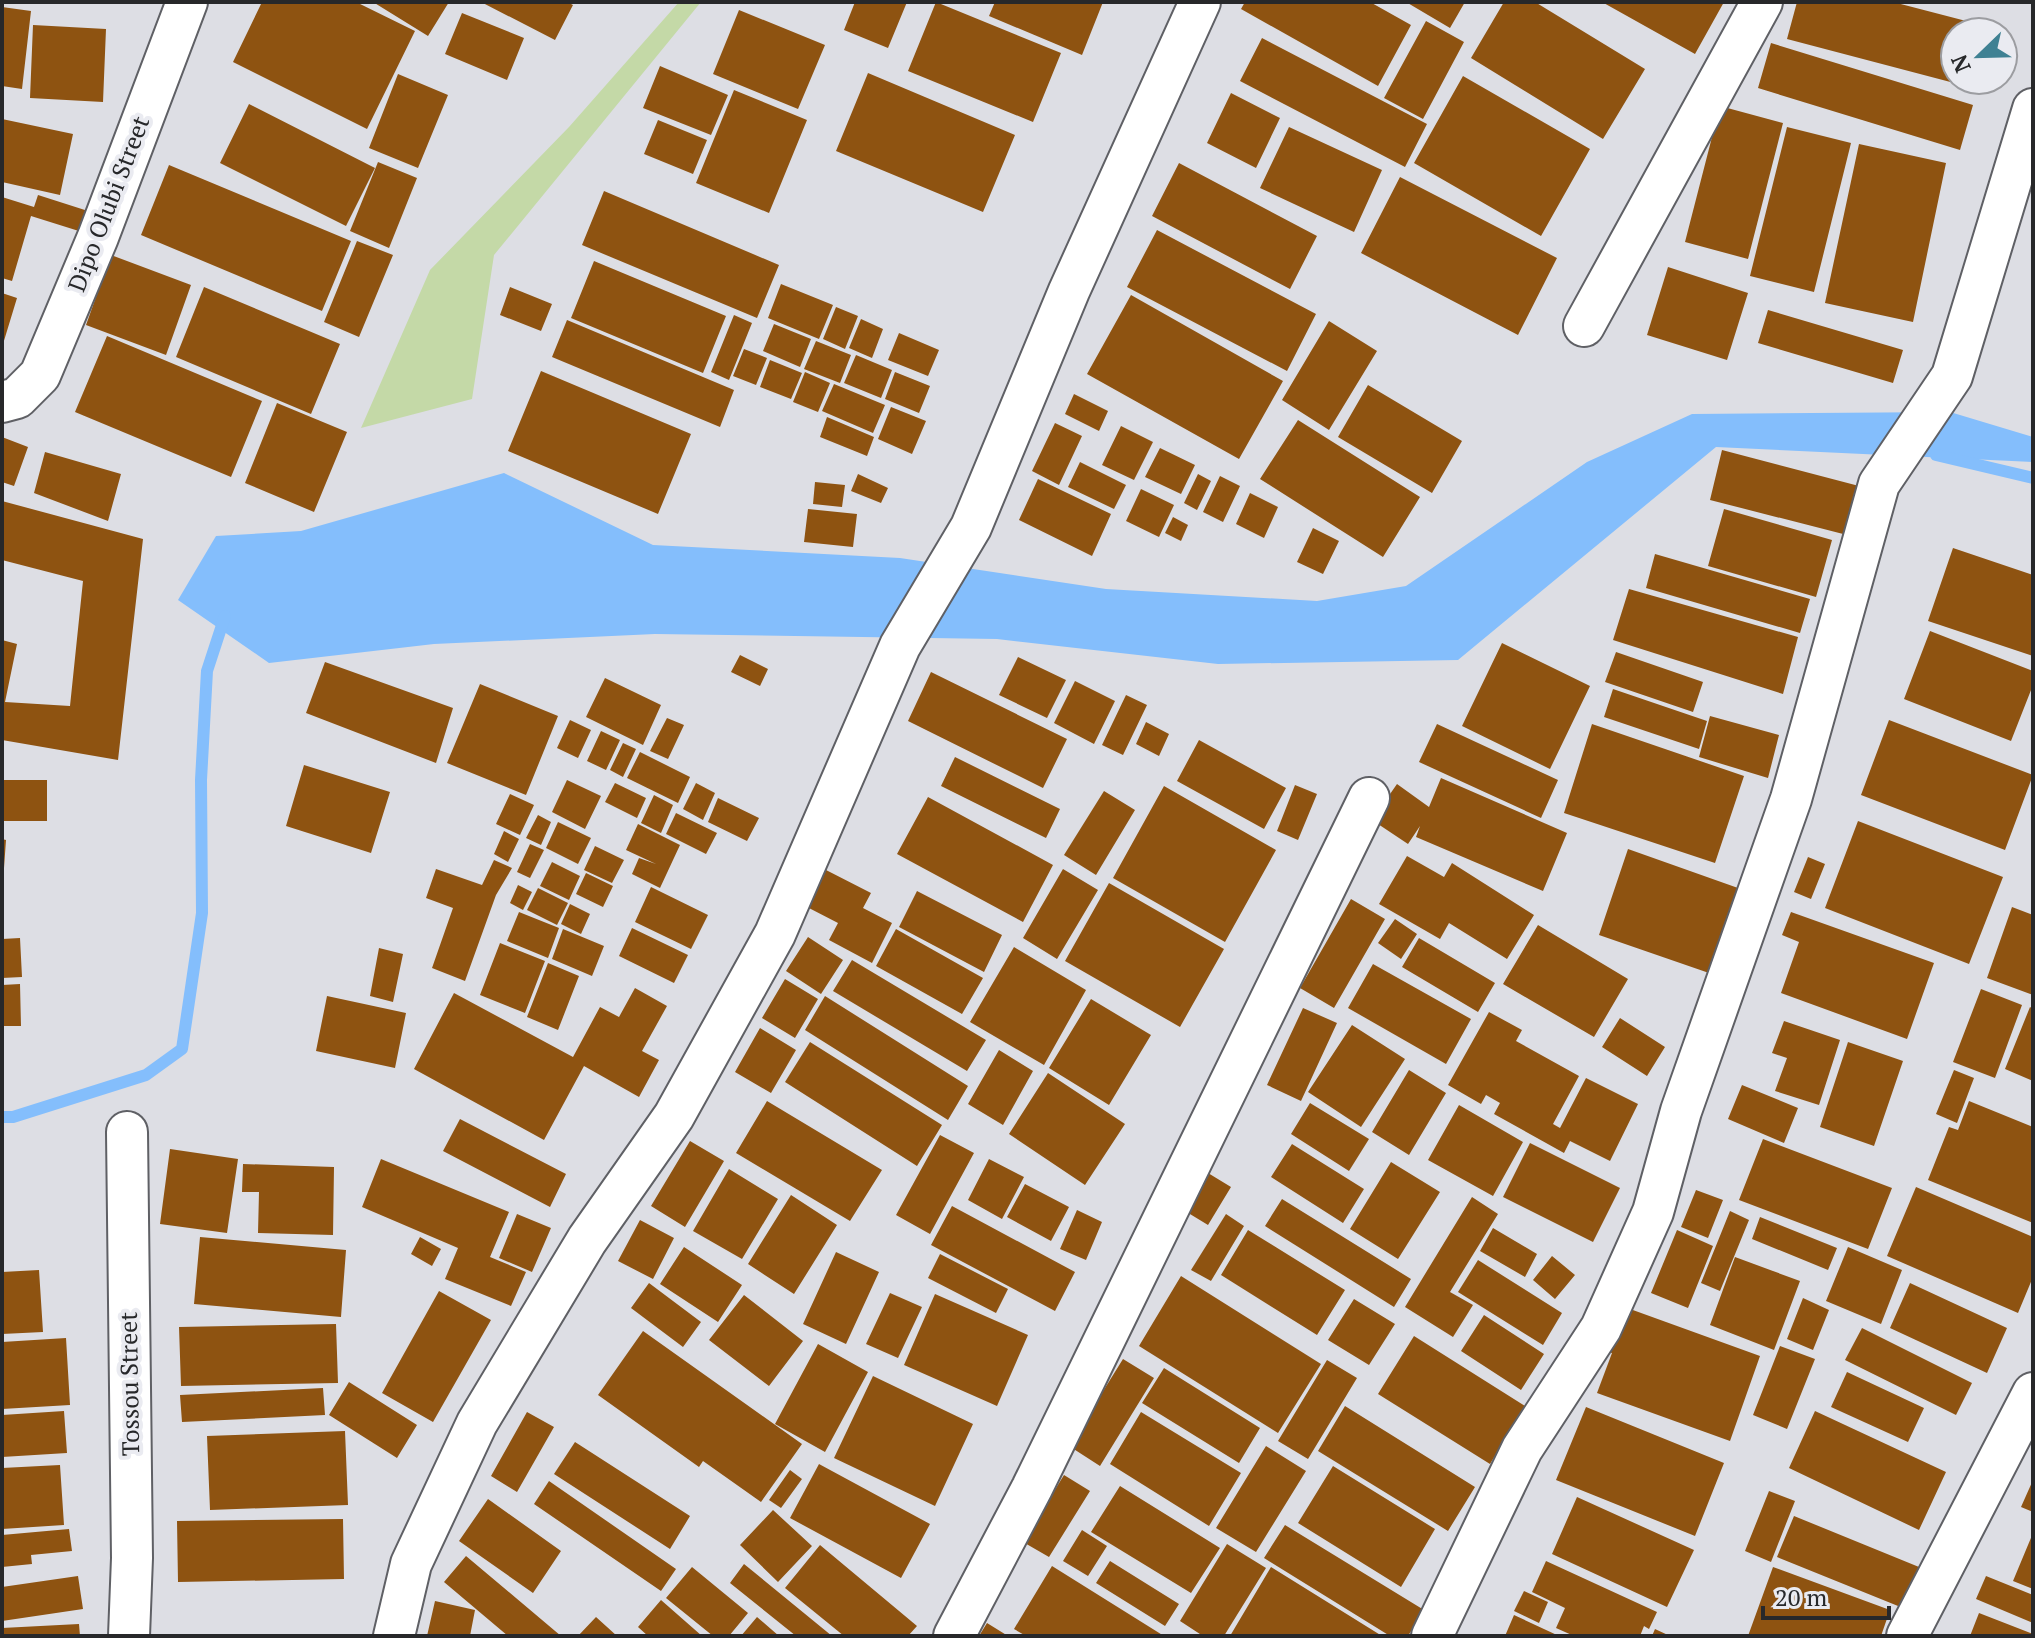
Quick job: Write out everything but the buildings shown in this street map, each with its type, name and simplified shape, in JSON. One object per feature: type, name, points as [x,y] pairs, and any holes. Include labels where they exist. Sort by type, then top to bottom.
[{"type":"street","name":"Dipo Olubi Street","points":[[10,400],[40,375],[98,237],[187,2]]},
{"type":"street","points":[[394,1636],[411,1564],[477,1423],[587,1240],[674,1116],[775,934],[900,646],[971,527],[1069,291],[1200,2]]},
{"type":"street","points":[[1584,326],[1762,2]]},
{"type":"street","points":[[1432,1636],[1522,1449],[1601,1328],[1653,1212],[1681,1111],[1791,799],[1879,484],[1952,376],[2033,109]]},
{"type":"street","points":[[954,1636],[1039,1474],[1369,798]]},
{"type":"street","name":"Tossou Street","points":[[127,1132],[132,1558],[129,1636]]},
{"type":"street","points":[[1907,1636],[2033,1393]]},
{"type":"green space","points":[[679,2],[701,2],[494,255],[472,399],[361,428],[430,270],[569,127]]},
{"type":"water","points":[[1950,412],[2033,437],[2033,462],[1716,447],[1458,660],[1218,664],[997,639],[655,634],[434,644],[269,663],[178,600],[216,536],[301,531],[504,473],[653,545],[900,558],[1106,589],[1317,601],[1406,586],[1587,462],[1692,414]]},
{"type":"waterway","points":[[1936,455],[2033,478]]},
{"type":"waterway","points":[[2,1117],[13,1117],[146,1075],[182,1049],[202,913],[201,780],[207,671],[225,616]]}]
